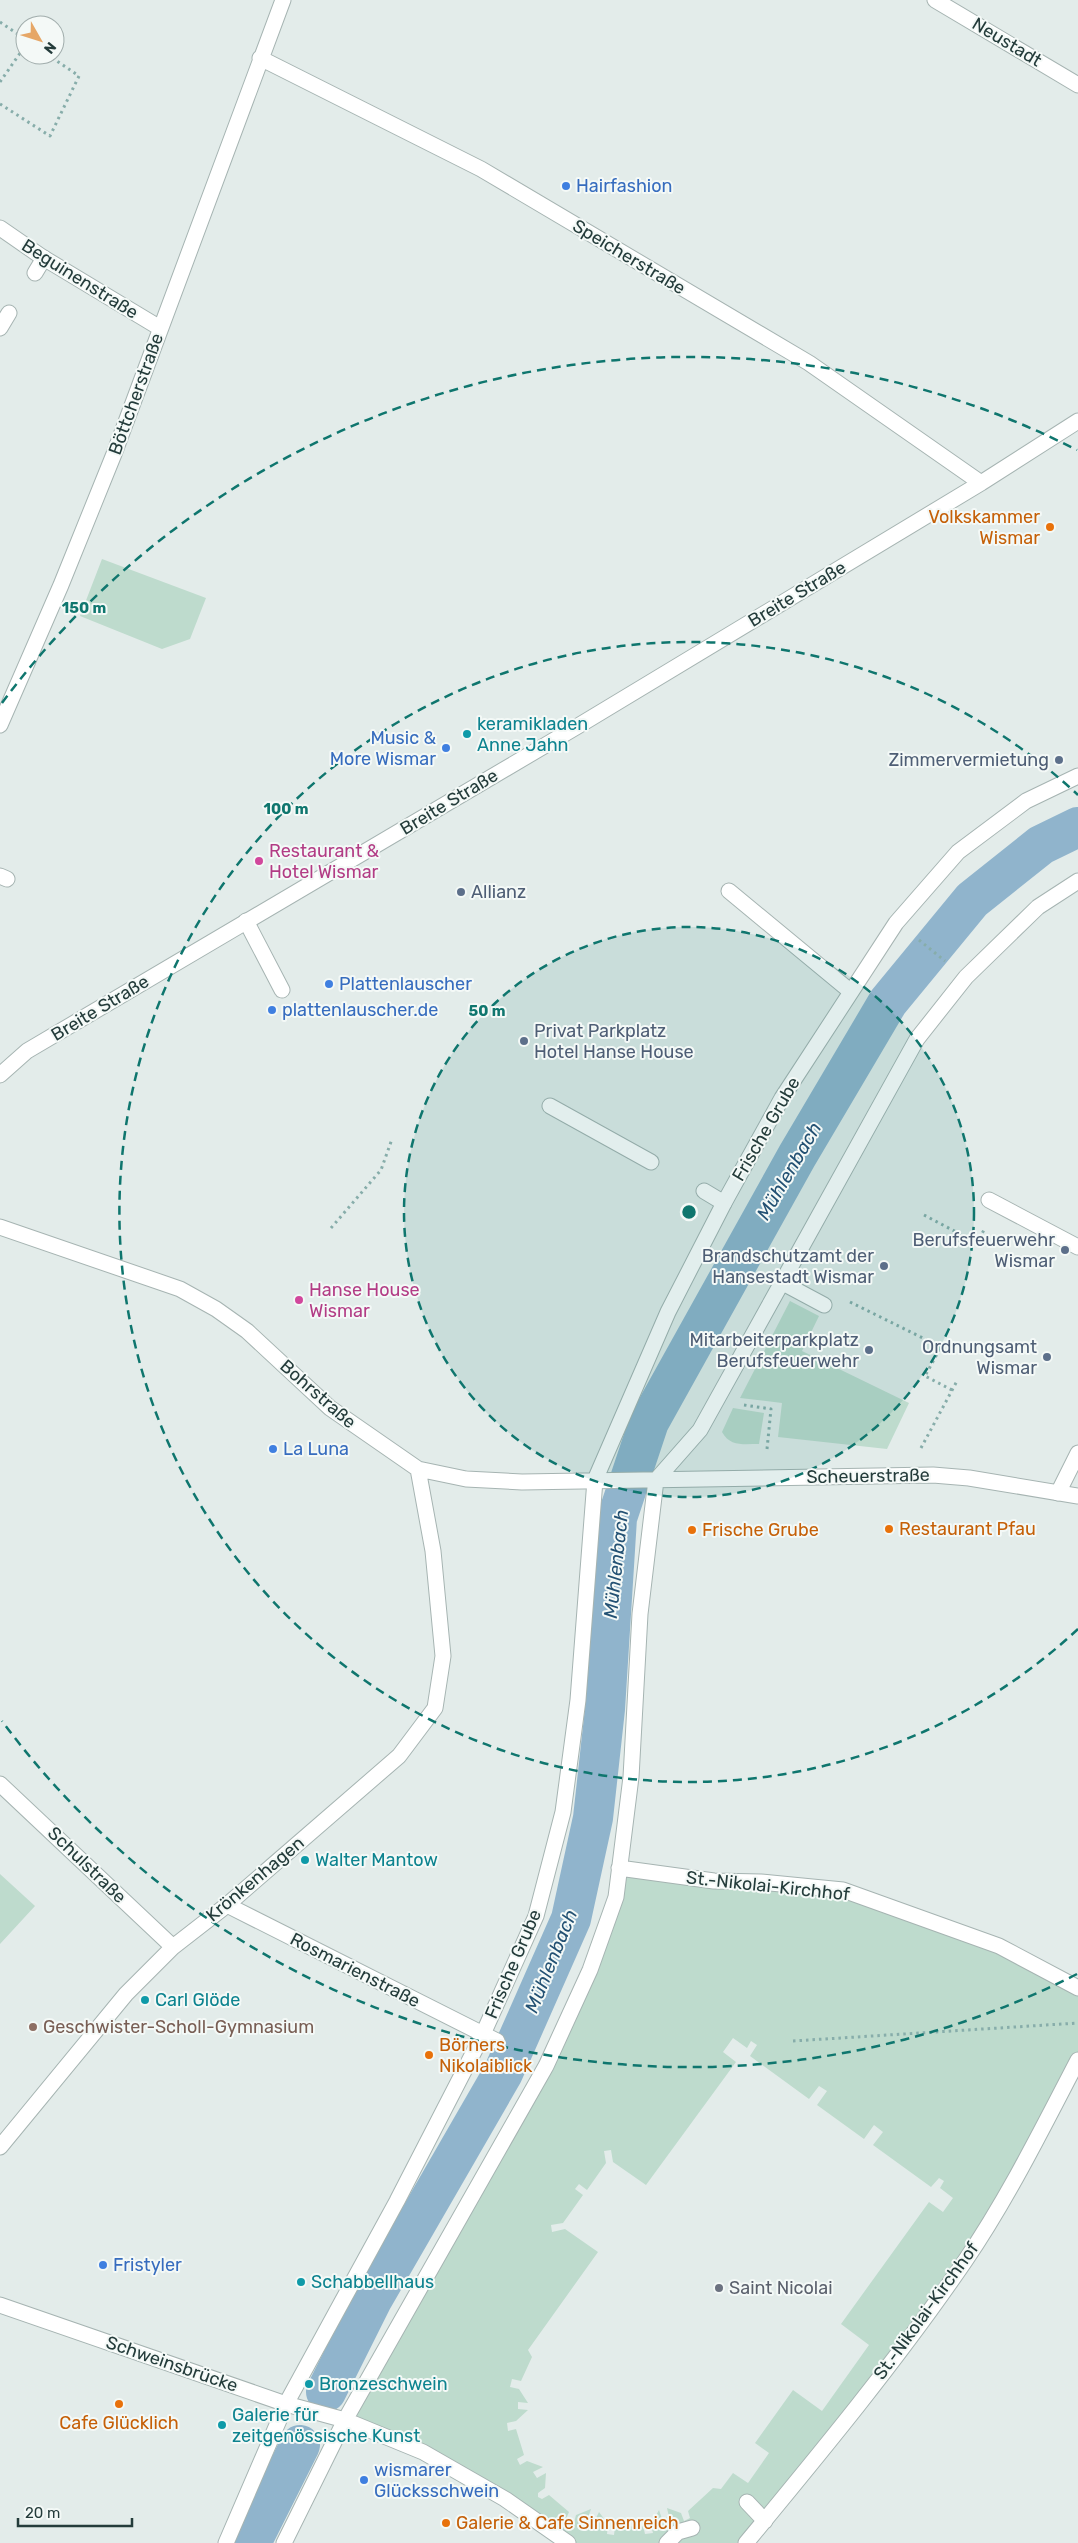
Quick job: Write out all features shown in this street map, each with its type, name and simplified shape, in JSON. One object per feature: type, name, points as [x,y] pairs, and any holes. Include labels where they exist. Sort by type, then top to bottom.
[{"type":"street","name":"Böttcherstraße","points":[[0,725],[79,541],[283,0]]},
{"type":"street","name":"Neustadt","points":[[935,0],[1078,85]]},
{"type":"street","name":"Speicherstraße","points":[[260,58],[498,179],[809,363],[981,483]]},
{"type":"street","name":"Beguinenstraße","points":[[0,228],[44,258],[160,328]]},
{"type":"street","points":[[35,273],[44,258]]},
{"type":"street","points":[[0,328],[9,313]]},
{"type":"street","name":"Breite Straße","points":[[0,1075],[27,1051],[586,721],[1076,424]]},
{"type":"street","name":"Frische Grube","points":[[226,2543],[286,2404],[397,2201],[483,2034],[536,1916],[563,1812],[578,1700],[595,1480],[668,1312],[724,1203],[782,1098],[896,923],[958,852],[1026,801],[1078,776]]},
{"type":"street","points":[[284,2543],[344,2420],[546,2066],[590,1970],[616,1897],[632,1778],[640,1614],[656,1480],[700,1430],[917,1039],[966,976],[1038,907],[1078,881]]},
{"type":"street","points":[[729,891],[850,991]]},
{"type":"street","points":[[246,922],[282,990]]},
{"type":"street","points":[[550,1106],[651,1162]]},
{"type":"street","points":[[704,1191],[724,1203]]},
{"type":"street","points":[[993,1202],[1078,1247]]},
{"type":"street","name":"Bohrstraße","points":[[0,1227],[180,1289],[216,1308],[247,1331],[330,1408],[418,1469],[475,1479],[522,1482],[656,1480]]},
{"type":"street","points":[[781,1282],[824,1305]]},
{"type":"street","points":[[1058,1493],[1078,1453]]},
{"type":"street","name":"Krönkenhagen","points":[[0,2147],[126,1994],[173,1947],[227,1905],[399,1756],[435,1708],[443,1656],[433,1551],[418,1469]]},
{"type":"street","name":"Scheuerstraße","points":[[656,1480],[933,1475],[969,1478],[1078,1496]]},
{"type":"street","name":"Schulstraße","points":[[0,1784],[173,1947]]},
{"type":"street","name":"St.-Nikolai-Kirchhof","points":[[619,1868],[714,1881],[762,1882],[843,1890],[999,1946],[1078,1988]]},
{"type":"street","name":"Rosmarienstraße","points":[[227,1905],[497,2041]]},
{"type":"street","name":"St.-Nikolai-Kirchhof","points":[[746,2543],[859,2404],[965,2260],[1002,2198],[1078,2060]]},
{"type":"street","name":"Schweinsbrücke","points":[[0,2305],[286,2404],[344,2420],[423,2452],[505,2499],[568,2543]]},
{"type":"street","points":[[747,2502],[765,2521]]},
{"type":"street","points":[[667,2543],[678,2532],[692,2528]]},
{"type":"path","points":[[0,22],[15,33]]},
{"type":"path","points":[[0,82],[15,60]]},
{"type":"path","points":[[0,104],[50,136],[79,76],[63,65]]},
{"type":"path","points":[[896,923],[966,976]]},
{"type":"path","points":[[331,1228],[381,1170],[392,1139]]},
{"type":"path","points":[[924,1216],[977,1243],[993,1202]]},
{"type":"path","points":[[845,1300],[941,1347],[924,1376],[952,1390]]},
{"type":"path","points":[[907,1476],[957,1381]]},
{"type":"path","points":[[737,1404],[771,1410],[767,1449]]},
{"type":"path","points":[[793,2041],[1078,2023]]},
{"type":"green space","points":[[102,559],[206,598],[190,639],[162,649],[80,616]]},
{"type":"green space","points":[[790,1301],[819,1316],[802,1351],[909,1403],[887,1449],[778,1437],[782,1403],[740,1398]]},
{"type":"green space","points":[[733,1408],[764,1413],[759,1444],[738,1444],[725,1437],[722,1432]]},
{"type":"green space","points":[[619,1868],[843,1890],[999,1946],[1078,1988],[1078,2060],[987,2224],[746,2543],[568,2543],[505,2499],[345,2420],[556,2042]],"holes":[[[733,2038],[747,2048],[751,2041],[757,2045],[750,2056],[809,2099],[819,2086],[827,2091],[817,2105],[864,2139],[874,2125],[883,2132],[873,2145],[931,2187],[939,2178],[944,2181],[940,2188],[953,2198],[943,2212],[929,2202],[841,2324],[869,2345],[822,2411],[793,2390],[755,2443],[769,2453],[748,2483],[733,2473],[721,2489],[713,2488],[688,2511],[690,2518],[684,2521],[681,2513],[667,2508],[669,2517],[662,2519],[659,2510],[651,2525],[653,2533],[645,2534],[643,2526],[615,2527],[614,2535],[607,2534],[608,2524],[599,2512],[595,2520],[588,2518],[591,2509],[576,2515],[574,2523],[566,2519],[569,2512],[549,2495],[542,2499],[538,2497],[538,2493],[545,2488],[546,2473],[537,2478],[533,2472],[543,2467],[527,2461],[520,2465],[517,2459],[524,2455],[516,2429],[508,2431],[507,2423],[516,2421],[528,2410],[518,2409],[518,2402],[528,2403],[519,2389],[510,2387],[512,2379],[521,2381],[532,2357],[528,2350],[598,2252],[565,2229],[552,2232],[551,2225],[563,2223],[583,2195],[575,2189],[579,2184],[587,2190],[606,2163],[604,2151],[611,2150],[613,2162],[646,2185],[736,2062],[723,2052]]]},
{"type":"green space","points":[[0,1874],[35,1906],[0,1944]]},
{"type":"waterway","name":"Mühlenbach","points":[[326,2392],[372,2300],[503,2073],[571,1919],[593,1818],[605,1709],[617,1518],[649,1422],[797,1156],[888,1002],[972,900],[1041,845],[1078,827]]},
{"type":"waterway","name":"Mühlenbach","points":[[251,2543],[300,2445]]},
{"type":"place","name":"Hairfashion","points":[[566,186]]},
{"type":"place","name":"Volkskammer Wismar","points":[[1050,527]]},
{"type":"place","name":"keramikladen Anne Jahn","points":[[467,734]]},
{"type":"place","name":"Music & More Wismar","points":[[446,748]]},
{"type":"place","name":"Zimmervermietung","points":[[1059,760]]},
{"type":"place","name":"Restaurant & Hotel Wismar","points":[[259,861]]},
{"type":"place","name":"Allianz","points":[[461,892]]},
{"type":"place","name":"Plattenlauscher","points":[[329,984]]},
{"type":"place","name":"plattenlauscher.de","points":[[272,1010]]},
{"type":"place","name":"Privat Parkplatz Hotel Hanse House","points":[[524,1041]]},
{"type":"place","name":"Berufsfeuerwehr Wismar","points":[[1065,1250]]},
{"type":"place","name":"Brandschutzamt der Hansestadt Wismar","points":[[884,1266]]},
{"type":"place","name":"Hanse House Wismar","points":[[299,1300]]},
{"type":"place","name":"Mitarbeiterparkplatz Berufsfeuerwehr","points":[[869,1350]]},
{"type":"place","name":"Ordnungsamt Wismar","points":[[1047,1357]]},
{"type":"place","name":"La Luna","points":[[273,1449]]},
{"type":"place","name":"Restaurant Pfau","points":[[889,1529]]},
{"type":"place","name":"Frische Grube","points":[[692,1530]]},
{"type":"place","name":"Walter Mantow","points":[[305,1860]]},
{"type":"place","name":"Carl Glöde","points":[[145,2000]]},
{"type":"place","name":"Geschwister-Scholl-Gymnasium","points":[[33,2027]]},
{"type":"place","name":"Börners Nikolaiblick","points":[[429,2055]]},
{"type":"place","name":"Fristyler","points":[[103,2265]]},
{"type":"place","name":"Schabbellhaus","points":[[301,2282]]},
{"type":"place","name":"Saint Nicolai","points":[[719,2288]]},
{"type":"place","name":"Bronzeschwein","points":[[309,2384]]},
{"type":"place","name":"Cafe Glücklich","points":[[119,2404]]},
{"type":"place","name":"Galerie für zeitgenössische Kunst","points":[[222,2425]]},
{"type":"place","name":"wismarer Glücksschwein","points":[[364,2480]]},
{"type":"place","name":"Galerie & Cafe Sinnenreich","points":[[446,2523]]}]
